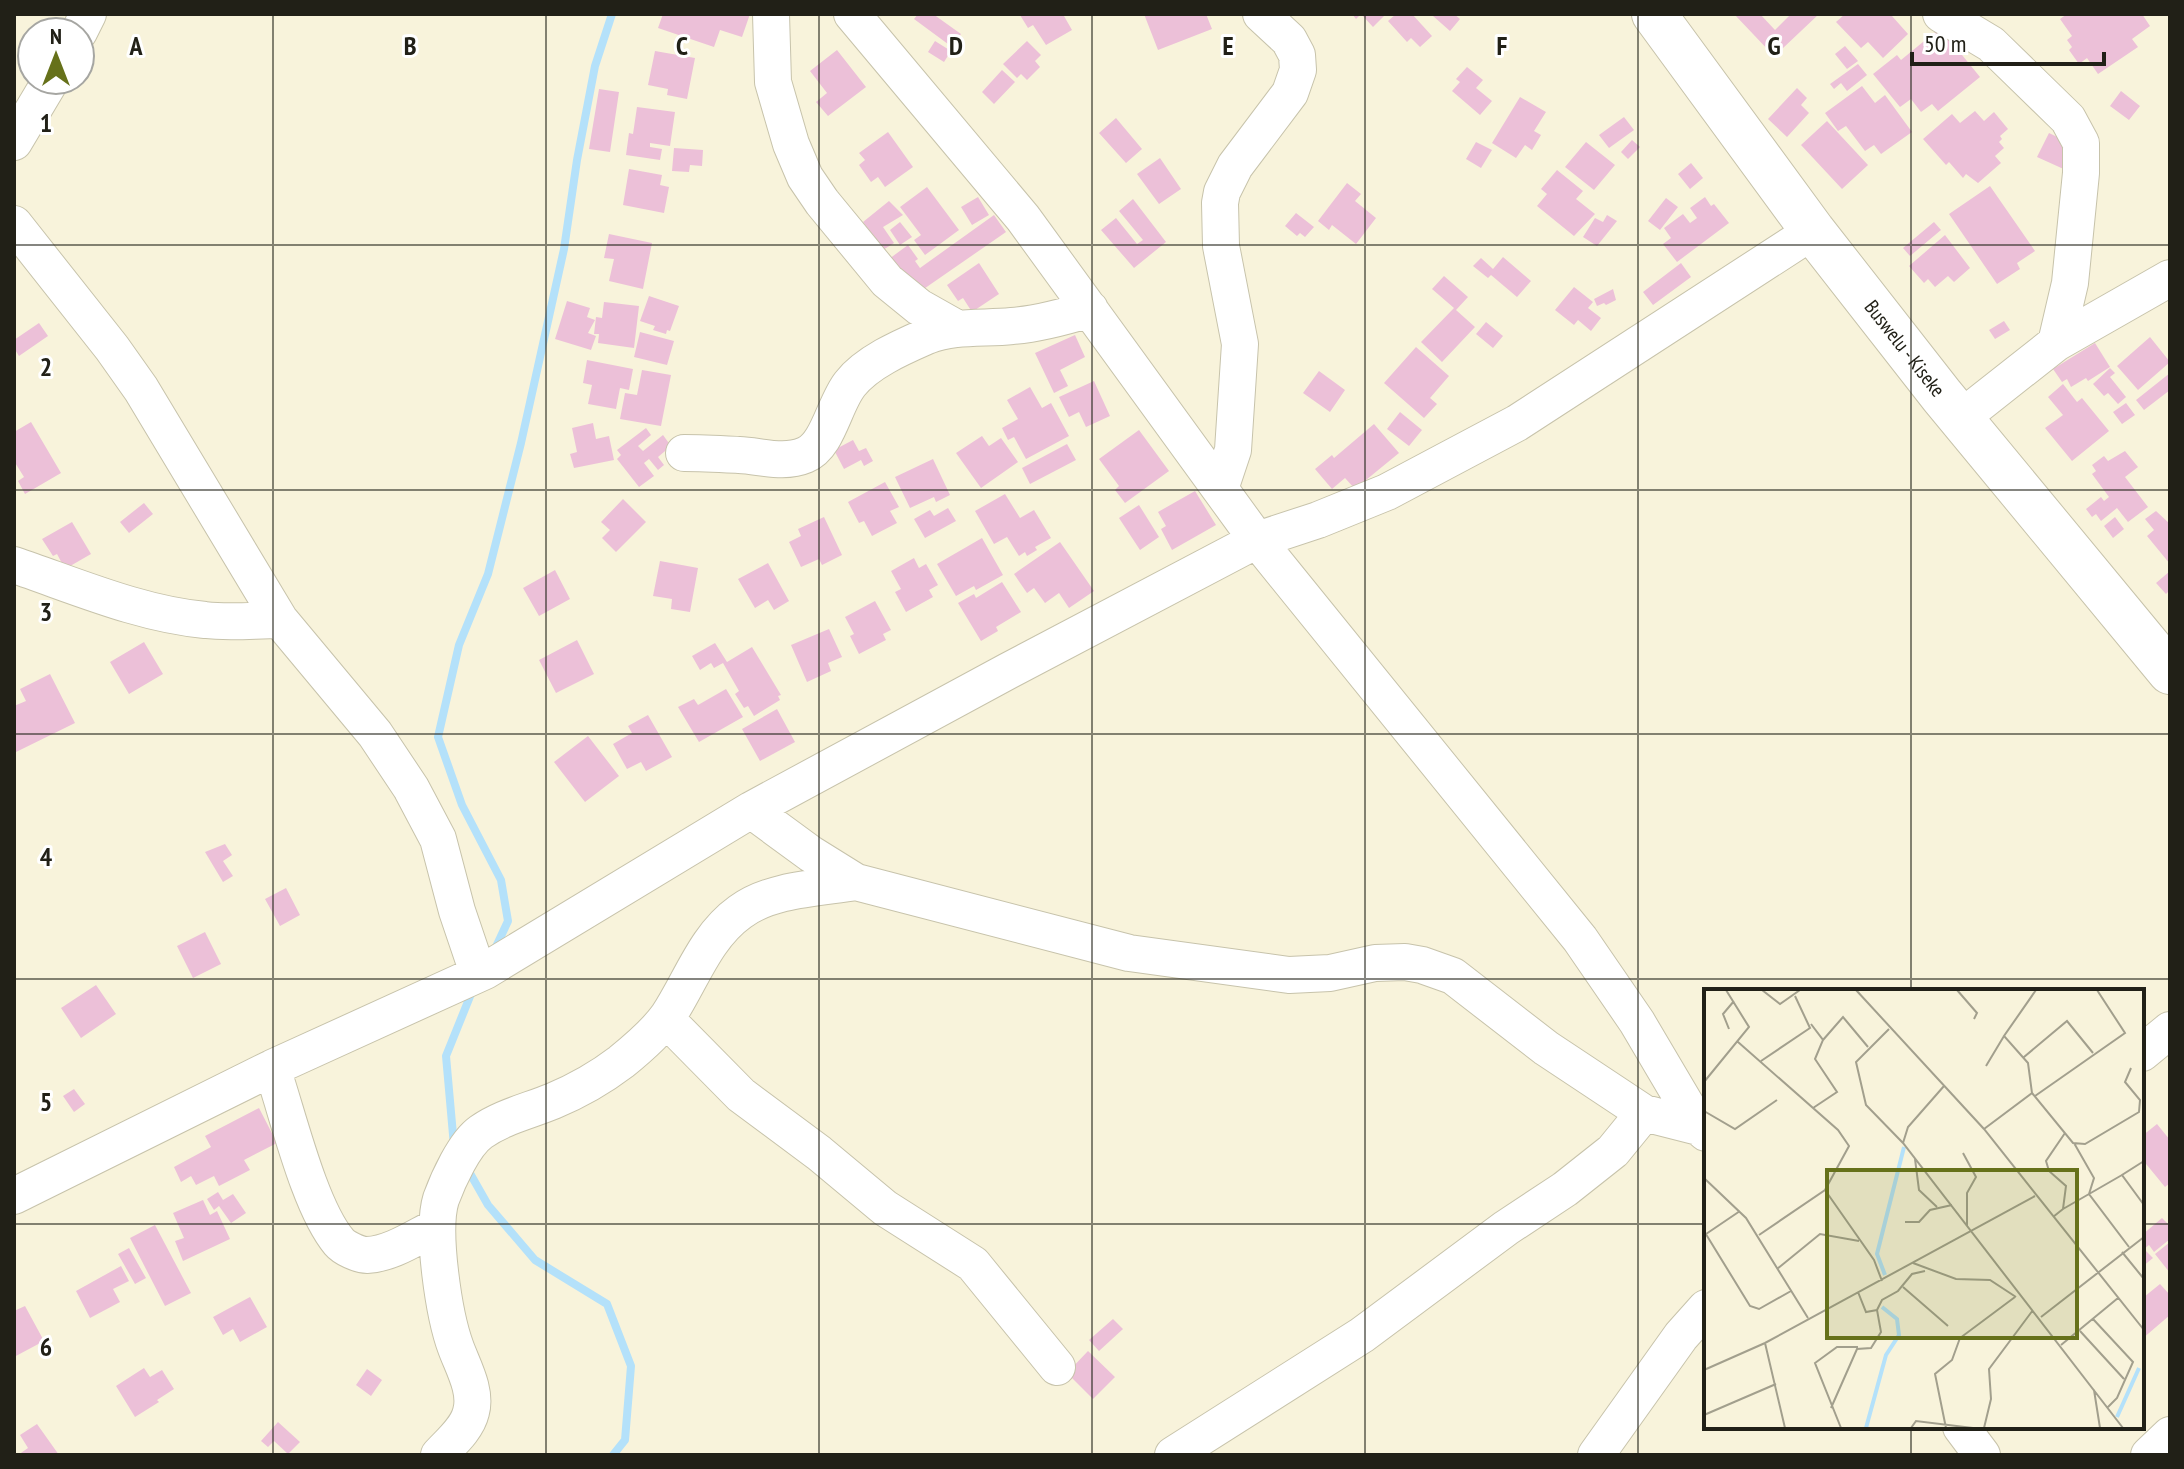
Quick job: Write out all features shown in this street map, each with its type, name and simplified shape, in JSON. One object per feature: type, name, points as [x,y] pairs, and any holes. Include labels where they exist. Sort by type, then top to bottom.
[{"type":"main road","name":"Buswelu - Kiseke","points":[[1654,14],[1813,231],[1961,418],[2170,672]]},
{"type":"street","points":[[771,14],[773,82],[791,144],[805,177],[887,281],[919,307],[958,329]]},
{"type":"street","points":[[852,14],[1023,218],[1257,540],[1580,939],[1637,1022],[1702,1130]]},
{"type":"street","points":[[1220,489],[1233,450],[1240,344],[1221,246],[1222,192],[1235,166],[1290,93],[1298,70],[1297,55],[1289,40],[1261,14]]},
{"type":"street","points":[[1941,14],[1991,44],[2068,119],[2081,143],[2070,283],[2056,343]]},
{"type":"street","points":[[14,142],[41,96]]},
{"type":"street","points":[[14,224],[141,389],[280,620],[375,734],[411,788],[438,839],[472,976]]},
{"type":"street","points":[[14,1196],[272,1068],[472,976],[751,810],[1257,540],[1387,492],[1517,423],[1813,231]]},
{"type":"street","points":[[1961,418],[2056,343],[2170,278]]},
{"type":"street","points":[[684,453],[781,460],[803,457],[815,451],[838,402],[860,373],[930,335],[958,329],[1052,321],[1090,309]]},
{"type":"street","points":[[14,565],[143,609],[171,615],[206,620],[280,620]]},
{"type":"street","points":[[751,810],[856,882],[1129,953],[1289,975],[1330,973],[1375,963],[1422,965],[1453,976],[1546,1048],[1644,1113],[1702,1130]]},
{"type":"street","points":[[439,1455],[463,1427],[472,1404],[464,1367],[455,1345],[441,1275],[436,1227],[441,1201],[454,1168],[478,1134],[501,1120],[554,1101],[602,1076],[623,1061],[666,1019],[711,943],[739,912],[780,896],[856,882]]},
{"type":"street","points":[[666,1019],[741,1095],[819,1153],[885,1208],[973,1264],[1057,1367]]},
{"type":"street","points":[[2144,1051],[2170,1030]]},
{"type":"street","points":[[272,1068],[312,1191],[341,1245],[364,1255],[394,1249],[436,1227]]},
{"type":"street","points":[[1173,1455],[1362,1335],[1506,1228],[1565,1189],[1613,1151],[1644,1113]]},
{"type":"street","points":[[1596,1455],[1681,1336],[1704,1310]]},
{"type":"street","points":[[1962,1429],[1982,1455]]},
{"type":"street","points":[[2149,1455],[2170,1435]]},
{"type":"building","points":[[663,14],[750,14],[742,37],[720,30],[714,47],[658,28]]},
{"type":"building","points":[[918,14],[933,14],[961,34],[952,47],[914,19]]},
{"type":"building","points":[[1022,14],[1067,14],[1064,16],[1072,30],[1046,45],[1033,25],[1028,28]]},
{"type":"building","points":[[1144,14],[1206,14],[1212,29],[1158,50]]},
{"type":"building","points":[[1361,14],[1386,14],[1373,27]]},
{"type":"building","points":[[1396,14],[1412,14],[1432,36],[1420,47],[1411,38],[1407,42],[1388,21]]},
{"type":"building","points":[[1454,14],[1460,19],[1450,31],[1433,16]]},
{"type":"building","points":[[1734,14],[1760,14],[1775,30],[1791,14],[1819,14],[1782,49],[1779,47],[1772,54]]},
{"type":"building","points":[[1845,14],[1894,14],[1892,16],[1908,34],[1883,58],[1868,42],[1861,48],[1836,22]]},
{"type":"building","points":[[2067,14],[2142,14],[2150,26],[2132,39],[2138,47],[2098,74],[2087,58],[2079,64],[2069,50],[2072,47],[2067,40],[2072,36],[2060,19]]},
{"type":"building","points":[[1940,28],[1980,77],[1938,111],[1932,104],[1921,112],[1911,99],[1900,107],[1873,74],[1897,55],[1901,60]]},
{"type":"building","points":[[935,41],[951,51],[944,62],[928,52]]},
{"type":"building","points":[[1027,41],[1041,55],[1035,61],[1040,67],[1027,80],[1021,74],[1017,78],[1003,64]]},
{"type":"building","points":[[1845,46],[1858,61],[1847,69],[1835,54]]},
{"type":"building","points":[[837,50],[866,87],[828,116],[816,102],[827,93],[810,71]]},
{"type":"building","points":[[655,51],[695,58],[687,99],[667,95],[668,89],[648,85]]},
{"type":"building","points":[[1858,64],[1867,75],[1847,91],[1841,83],[1834,89],[1830,84]]},
{"type":"building","points":[[1467,67],[1483,80],[1476,88],[1492,101],[1480,115],[1452,91],[1460,82],[1456,79]]},
{"type":"building","points":[[1002,70],[1015,82],[994,104],[982,92]]},
{"type":"building","points":[[1862,86],[1875,103],[1885,95],[1912,132],[1881,154],[1874,145],[1865,151],[1846,126],[1838,131],[1825,113]]},
{"type":"building","points":[[1797,88],[1807,98],[1801,105],[1809,113],[1787,137],[1768,119]]},
{"type":"building","points":[[599,89],[619,92],[610,152],[589,149]]},
{"type":"building","points":[[2121,91],[2140,106],[2129,120],[2110,106]]},
{"type":"building","points":[[1520,97],[1546,112],[1534,131],[1541,135],[1532,150],[1525,145],[1516,158],[1492,143]]},
{"type":"building","points":[[637,107],[675,112],[670,146],[650,143],[650,147],[662,149],[660,160],[626,155]]},
{"type":"building","points":[[1975,111],[1984,121],[1994,112],[2008,129],[2000,136],[2002,139],[1999,142],[2004,148],[1995,156],[2001,163],[1978,183],[1966,174],[1963,178],[1949,162],[1946,165],[1923,139],[1952,114],[1960,123]]},
{"type":"building","points":[[1624,117],[1634,130],[1609,148],[1599,135]]},
{"type":"building","points":[[1116,118],[1142,149],[1126,163],[1099,133]]},
{"type":"building","points":[[1827,121],[1868,165],[1842,189],[1801,145]]},
{"type":"building","points":[[888,132],[913,167],[885,187],[878,177],[871,182],[859,165],[865,160],[859,153]]},
{"type":"building","points":[[2049,133],[2080,148],[2068,171],[2037,157]]},
{"type":"building","points":[[1632,140],[1640,147],[1628,159],[1621,152]]},
{"type":"building","points":[[1476,142],[1492,150],[1481,168],[1466,159]]},
{"type":"building","points":[[1586,142],[1615,165],[1594,190],[1565,167]]},
{"type":"building","points":[[674,148],[703,150],[702,166],[690,165],[689,172],[672,171]]},
{"type":"building","points":[[1160,158],[1181,189],[1159,204],[1137,174]]},
{"type":"building","points":[[1691,163],[1703,178],[1690,189],[1678,174]]},
{"type":"building","points":[[629,169],[662,175],[660,185],[669,187],[664,213],[623,205]]},
{"type":"building","points":[[1557,170],[1583,191],[1576,199],[1595,214],[1574,236],[1537,206],[1547,194],[1541,189]]},
{"type":"building","points":[[1347,183],[1361,194],[1355,201],[1376,218],[1356,244],[1332,225],[1329,230],[1318,221]]},
{"type":"building","points":[[1990,186],[2035,251],[2017,263],[2020,269],[1997,284],[1949,214]]},
{"type":"building","points":[[927,187],[959,230],[925,255],[914,240],[921,235],[900,207]]},
{"type":"building","points":[[978,197],[989,215],[972,225],[961,207]]},
{"type":"building","points":[[1705,197],[1729,223],[1677,262],[1663,244],[1671,238],[1664,228],[1683,214],[1690,223],[1697,218],[1690,208]]},
{"type":"building","points":[[1666,198],[1678,207],[1660,230],[1648,221]]},
{"type":"building","points":[[1133,199],[1166,242],[1134,268],[1101,230],[1116,218],[1137,244],[1143,240],[1119,211]]},
{"type":"building","points":[[889,201],[903,215],[883,227],[894,243],[883,250],[863,222]]},
{"type":"building","points":[[1296,213],[1314,227],[1305,237],[1300,233],[1297,236],[1285,226]]},
{"type":"building","points":[[994,215],[1006,232],[918,293],[889,259],[908,245],[920,268]]},
{"type":"building","points":[[1607,215],[1617,221],[1597,246],[1583,237],[1595,218],[1603,222]]},
{"type":"building","points":[[900,222],[912,237],[900,245],[890,230]]},
{"type":"building","points":[[1934,222],[1941,230],[1910,256],[1903,248]]},
{"type":"building","points":[[609,234],[652,243],[643,289],[609,281],[614,259],[604,258]]},
{"type":"building","points":[[1945,235],[1970,268],[1954,282],[1948,276],[1935,287],[1928,279],[1924,283],[1909,266]]},
{"type":"building","points":[[1503,257],[1531,281],[1517,297],[1491,275],[1488,278],[1473,266],[1481,258],[1493,269]]},
{"type":"building","points":[[979,263],[999,294],[972,312],[963,298],[958,301],[947,285]]},
{"type":"building","points":[[1681,263],[1691,277],[1653,305],[1643,292]]},
{"type":"building","points":[[1444,276],[1468,297],[1456,310],[1475,327],[1442,362],[1421,342],[1454,308],[1432,289]]},
{"type":"building","points":[[1574,287],[1593,302],[1588,308],[1601,318],[1591,331],[1578,320],[1574,325],[1555,310]]},
{"type":"building","points":[[1613,289],[1616,300],[1597,306],[1594,299]]},
{"type":"building","points":[[649,296],[679,306],[666,334],[640,321]]},
{"type":"building","points":[[567,301],[590,308],[587,317],[595,320],[588,333],[596,336],[591,350],[555,339]]},
{"type":"building","points":[[604,302],[639,306],[634,348],[598,343],[599,334],[594,334],[596,317],[602,318]]},
{"type":"building","points":[[2004,321],[2010,330],[1995,339],[1989,330]]},
{"type":"building","points":[[1486,322],[1503,336],[1493,348],[1476,334]]},
{"type":"building","points":[[39,323],[48,336],[19,356],[14,340]]},
{"type":"building","points":[[640,332],[674,341],[667,365],[634,357]]},
{"type":"building","points":[[1075,335],[1085,357],[1060,370],[1068,386],[1054,393],[1035,353]]},
{"type":"building","points":[[2150,337],[2170,362],[2138,390],[2117,366]]},
{"type":"building","points":[[2095,343],[2110,367],[2088,381],[2086,378],[2071,387],[2067,379],[2062,382],[2053,369]]},
{"type":"building","points":[[1416,347],[1449,376],[1430,398],[1437,404],[1424,418],[1384,383]]},
{"type":"building","points":[[587,360],[633,369],[629,390],[620,388],[616,409],[588,404],[592,385],[583,383]]},
{"type":"building","points":[[2110,368],[2115,373],[2110,377],[2126,397],[2118,404],[2108,393],[2104,396],[2093,384]]},
{"type":"building","points":[[642,370],[671,375],[661,426],[620,419],[625,393],[637,395]]},
{"type":"building","points":[[1319,371],[1345,390],[1330,412],[1303,393]]},
{"type":"building","points":[[2170,373],[2170,390],[2144,410],[2136,400]]},
{"type":"building","points":[[1094,381],[1110,416],[1086,427],[1079,412],[1069,417],[1059,397]]},
{"type":"building","points":[[2063,384],[2077,402],[2082,398],[2109,431],[2072,461],[2045,428],[2063,415],[2048,397]]},
{"type":"building","points":[[1030,387],[1042,408],[1051,403],[1069,436],[1026,459],[1014,437],[1008,440],[1002,428],[1018,419],[1007,400]]},
{"type":"building","points":[[2126,403],[2135,415],[2122,424],[2113,412]]},
{"type":"building","points":[[1400,412],[1422,430],[1409,446],[1387,429]]},
{"type":"building","points":[[31,422],[61,473],[25,494],[18,481],[24,477],[14,461],[14,432]]},
{"type":"building","points":[[593,423],[596,439],[609,436],[614,460],[574,468],[570,454],[577,452],[572,428]]},
{"type":"building","points":[[1374,424],[1399,453],[1355,489],[1345,478],[1332,489],[1315,469],[1332,455],[1334,458]]},
{"type":"building","points":[[646,428],[651,435],[638,446],[643,451],[663,435],[671,446],[658,457],[664,465],[658,470],[649,459],[644,463],[654,476],[639,487],[617,459],[621,455],[617,450]]},
{"type":"building","points":[[1139,430],[1169,471],[1125,503],[1115,490],[1119,486],[1099,459]]},
{"type":"building","points":[[982,436],[989,446],[1001,438],[1018,462],[981,488],[956,453]]},
{"type":"building","points":[[853,440],[859,451],[866,448],[873,461],[864,466],[861,460],[844,469],[834,450]]},
{"type":"building","points":[[1067,444],[1076,460],[1030,484],[1022,468]]},
{"type":"building","points":[[2125,451],[2138,467],[2125,477],[2148,507],[2128,522],[2117,508],[2101,521],[2096,514],[2092,517],[2086,509],[2101,497],[2104,501],[2109,497],[2092,474],[2096,471],[2092,465],[2104,456],[2108,461]]},
{"type":"building","points":[[933,459],[950,495],[936,502],[934,497],[910,508],[895,477]]},
{"type":"building","points":[[885,482],[899,507],[890,511],[897,523],[872,536],[864,521],[859,523],[848,502]]},
{"type":"building","points":[[1195,491],[1216,525],[1172,550],[1161,529],[1166,526],[1158,512]]},
{"type":"building","points":[[1005,494],[1020,518],[1034,510],[1051,538],[1027,556],[1025,552],[1019,556],[1007,537],[994,544],[975,511]]},
{"type":"building","points":[[623,499],[646,522],[616,552],[602,538],[610,530],[601,522]]},
{"type":"building","points":[[144,503],[153,514],[129,533],[120,522]]},
{"type":"building","points":[[1139,505],[1159,537],[1140,550],[1119,518]]},
{"type":"building","points":[[948,508],[956,521],[925,538],[914,519],[930,510],[934,516]]},
{"type":"building","points":[[2156,511],[2170,524],[2170,564],[2147,536],[2154,530],[2145,519]]},
{"type":"building","points":[[824,517],[842,555],[822,565],[819,559],[801,567],[789,542],[801,536],[798,529]]},
{"type":"building","points":[[2115,517],[2124,529],[2113,538],[2104,526]]},
{"type":"building","points":[[72,522],[91,554],[65,569],[57,554],[53,556],[42,539]]},
{"type":"building","points":[[982,538],[1003,575],[976,590],[974,586],[956,596],[937,564]]},
{"type":"building","points":[[1060,542],[1094,591],[1069,608],[1059,593],[1045,603],[1034,588],[1027,593],[1014,574]]},
{"type":"building","points":[[914,558],[919,568],[926,564],[938,585],[929,590],[933,597],[906,612],[895,592],[901,589],[891,571]]},
{"type":"building","points":[[660,561],[698,568],[690,612],[671,609],[672,599],[653,596]]},
{"type":"building","points":[[768,563],[789,601],[774,610],[768,600],[755,608],[738,579]]},
{"type":"building","points":[[555,570],[570,599],[539,616],[523,588]]},
{"type":"building","points":[[2170,571],[2170,590],[2166,594],[2156,583]]},
{"type":"building","points":[[1002,582],[1021,612],[996,627],[998,631],[981,641],[958,603],[974,594],[976,598]]},
{"type":"building","points":[[875,601],[891,630],[883,634],[886,640],[859,654],[850,636],[854,634],[845,617]]},
{"type":"building","points":[[829,629],[842,657],[828,663],[831,671],[807,682],[791,645]]},
{"type":"building","points":[[577,640],[594,674],[556,693],[539,660]]},
{"type":"building","points":[[144,642],[163,674],[129,694],[110,662]]},
{"type":"building","points":[[715,643],[727,662],[752,647],[781,695],[778,696],[780,700],[754,716],[735,694],[739,691],[723,663],[714,668],[711,663],[700,670],[692,656]]},
{"type":"building","points":[[50,674],[75,723],[14,753],[14,706],[26,701],[20,689]]},
{"type":"building","points":[[726,689],[743,717],[699,742],[678,707],[694,699],[698,705]]},
{"type":"building","points":[[777,709],[795,742],[760,761],[742,729]]},
{"type":"building","points":[[648,715],[672,757],[646,771],[641,762],[627,769],[613,744],[632,733],[628,726]]},
{"type":"building","points":[[588,736],[619,776],[585,802],[554,762]]},
{"type":"building","points":[[225,844],[232,855],[223,861],[233,876],[223,882],[205,852]]},
{"type":"building","points":[[286,888],[300,915],[280,926],[265,899]]},
{"type":"building","points":[[205,932],[221,964],[193,978],[177,946]]},
{"type":"building","points":[[96,985],[116,1014],[81,1038],[61,1008]]},
{"type":"building","points":[[74,1089],[85,1104],[74,1112],[63,1096]]},
{"type":"building","points":[[259,1108],[277,1143],[244,1160],[250,1170],[219,1186],[214,1176],[196,1185],[191,1176],[181,1182],[174,1167],[211,1147],[205,1136]]},
{"type":"building","points":[[2157,1124],[2170,1140],[2170,1183],[2165,1187],[2144,1161],[2144,1134]]},
{"type":"building","points":[[218,1192],[223,1200],[233,1194],[246,1213],[231,1223],[219,1206],[214,1210],[207,1199]]},
{"type":"building","points":[[203,1200],[210,1215],[217,1211],[230,1239],[183,1261],[175,1241],[184,1238],[173,1213]]},
{"type":"building","points":[[2162,1218],[2170,1226],[2170,1239],[2154,1252],[2149,1245],[2144,1249],[2144,1233]]},
{"type":"building","points":[[155,1225],[191,1293],[165,1306],[130,1238]]},
{"type":"building","points":[[2170,1242],[2170,1273],[2155,1254]]},
{"type":"building","points":[[129,1248],[146,1278],[135,1284],[118,1254]]},
{"type":"building","points":[[2144,1249],[2153,1258],[2144,1265]]},
{"type":"building","points":[[121,1266],[129,1281],[113,1289],[120,1302],[90,1318],[76,1291]]},
{"type":"building","points":[[2160,1284],[2170,1295],[2170,1315],[2144,1337],[2144,1297]]},
{"type":"building","points":[[250,1297],[267,1327],[240,1342],[233,1329],[223,1335],[213,1317]]},
{"type":"building","points":[[25,1306],[44,1341],[14,1357],[14,1311]]},
{"type":"building","points":[[1113,1319],[1123,1329],[1099,1351],[1089,1340]]},
{"type":"building","points":[[1088,1351],[1115,1377],[1093,1399],[1067,1373]]},
{"type":"building","points":[[144,1368],[150,1377],[162,1370],[174,1389],[135,1417],[116,1386]]},
{"type":"building","points":[[367,1369],[382,1380],[371,1396],[356,1385]]},
{"type":"building","points":[[278,1422],[300,1442],[288,1454],[274,1441],[268,1447],[261,1441]]},
{"type":"building","points":[[37,1424],[59,1455],[18,1455],[28,1448],[20,1435]]},
{"type":"waterway","points":[[495,949],[508,921],[501,880],[462,805],[438,737],[459,645],[488,574],[521,443],[564,249],[595,66],[612,14]]},
{"type":"waterway","points":[[454,1146],[446,1056],[473,989]]},
{"type":"waterway","points":[[467,1168],[488,1205],[535,1260],[607,1304],[631,1366],[625,1440],[613,1455]]}]
